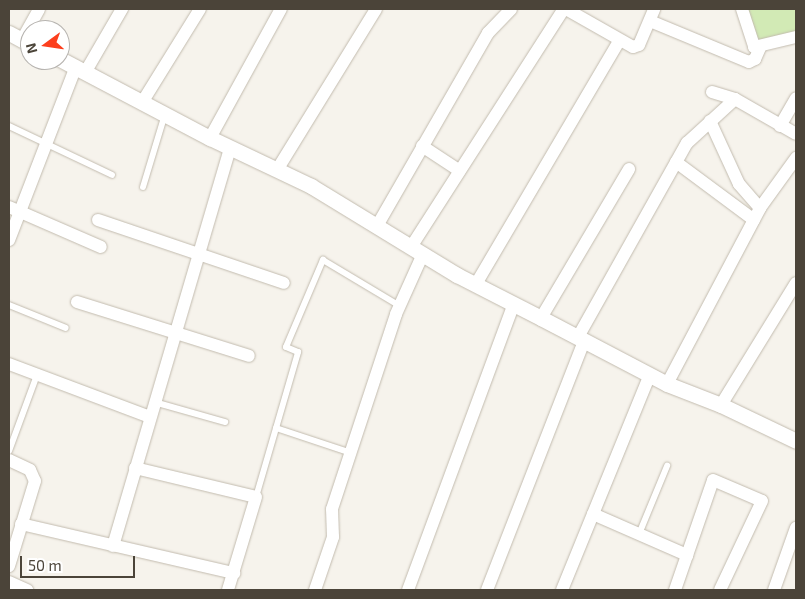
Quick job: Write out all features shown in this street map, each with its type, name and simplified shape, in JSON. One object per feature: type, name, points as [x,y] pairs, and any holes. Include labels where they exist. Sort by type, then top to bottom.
[{"type":"street","points":[[32,20],[39,9]]},
{"type":"street","points":[[9,240],[14,210],[81,69],[122,9]]},
{"type":"street","points":[[143,101],[200,9]]},
{"type":"street","points":[[210,138],[281,9]]},
{"type":"street","points":[[277,170],[376,9]]},
{"type":"street","points":[[377,226],[488,33],[511,9]]},
{"type":"street","points":[[315,590],[332,537],[332,509],[417,250],[460,171],[565,9],[619,41],[639,45],[652,15],[749,62],[755,59],[760,48]]},
{"type":"street","points":[[742,9],[750,40],[754,47],[760,48],[796,37]]},
{"type":"street","points":[[476,284],[619,41]]},
{"type":"street","points":[[70,64],[210,138],[311,186],[476,284],[667,384],[721,404],[796,441]]},
{"type":"street","points":[[712,92],[735,99],[796,134]]},
{"type":"street","points":[[780,126],[796,98]]},
{"type":"street","points":[[487,590],[581,339],[687,143],[735,99]]},
{"type":"street","points":[[710,121],[739,184],[760,208]]},
{"type":"street","points":[[422,146],[460,171]]},
{"type":"street","points":[[113,546],[174,333],[230,148]]},
{"type":"street","points":[[667,384],[760,208],[796,158]]},
{"type":"street","points":[[676,162],[754,220]]},
{"type":"street","points":[[541,318],[630,169]]},
{"type":"street","points":[[14,210],[101,247]]},
{"type":"street","points":[[98,220],[284,283]]},
{"type":"street","points":[[721,404],[796,283]]},
{"type":"street","points":[[77,302],[249,356]]},
{"type":"street","points":[[408,590],[514,304]]},
{"type":"street","points":[[9,364],[150,417]]},
{"type":"street","points":[[562,590],[650,374]]},
{"type":"street","points":[[9,460],[34,475],[9,566]]},
{"type":"street","points":[[135,468],[256,496],[228,590]]},
{"type":"street","points":[[676,590],[713,480],[762,501],[720,590]]},
{"type":"street","points":[[593,514],[687,555]]},
{"type":"street","points":[[21,524],[234,573]]},
{"type":"street","points":[[774,590],[796,528]]},
{"type":"street","points":[[9,582],[27,590]]},
{"type":"lane","points":[[143,187],[166,114]]},
{"type":"lane","points":[[9,126],[47,142],[112,175]]},
{"type":"lane","points":[[256,496],[298,352],[286,347],[324,260],[400,306]]},
{"type":"lane","points":[[9,304],[66,328]]},
{"type":"lane","points":[[9,452],[37,376]]},
{"type":"lane","points":[[154,402],[225,422]]},
{"type":"lane","points":[[276,428],[350,453]]},
{"type":"lane","points":[[639,534],[667,466]]},
{"type":"green space","points":[[743,9],[796,9],[796,32],[754,47]]}]
